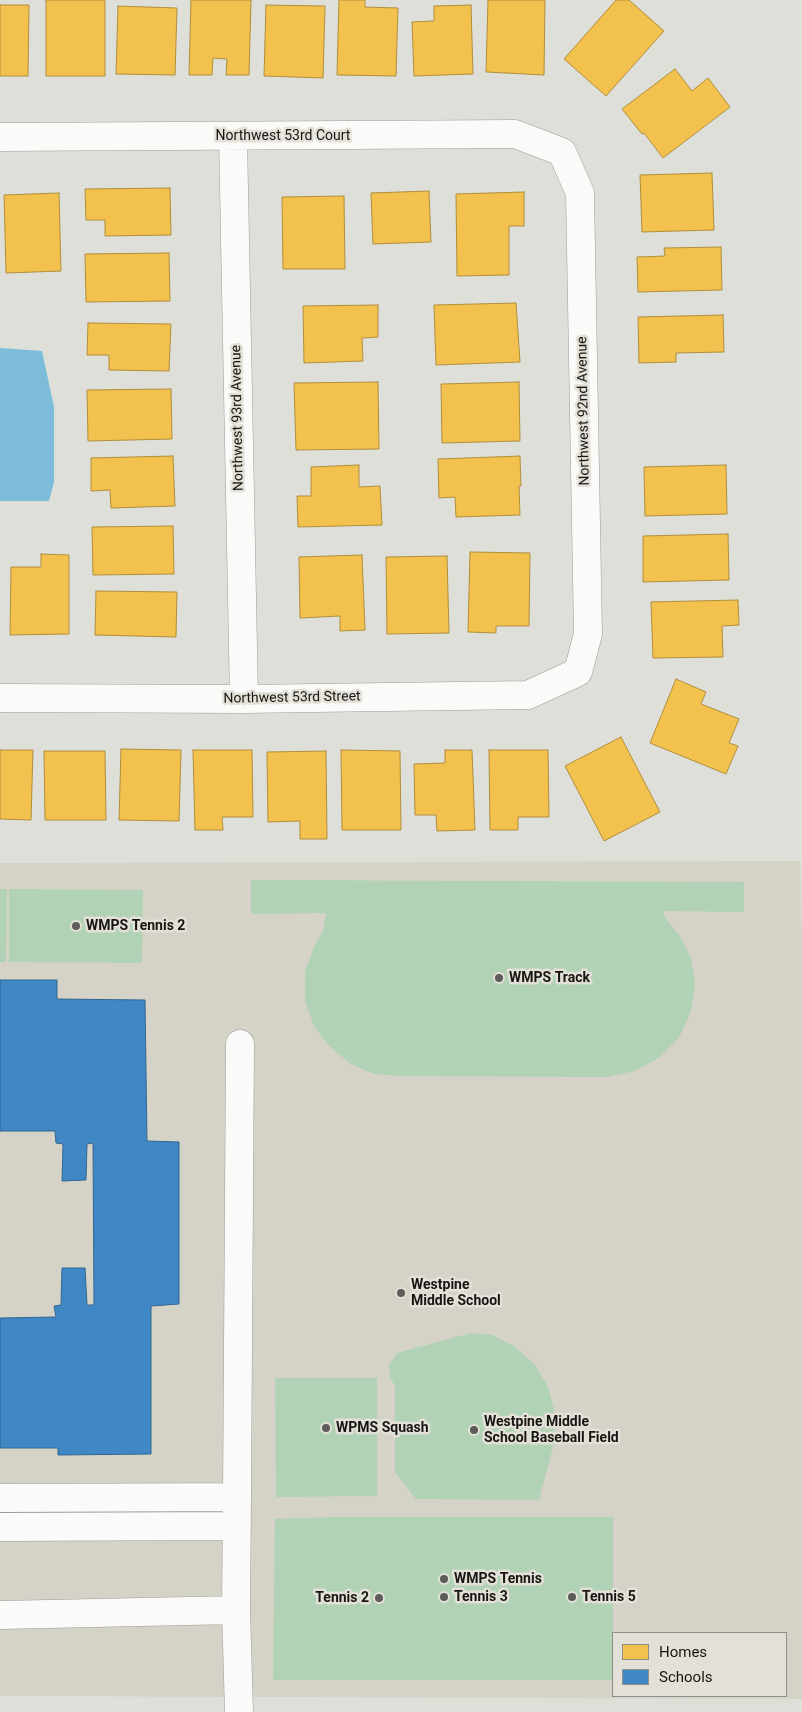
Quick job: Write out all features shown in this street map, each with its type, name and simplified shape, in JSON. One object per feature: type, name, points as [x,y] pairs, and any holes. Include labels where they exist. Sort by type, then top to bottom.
[{"type":"street","name":"Northwest 53rd Court","points":[[0,137],[515,134],[562,152]]},
{"type":"street","name":"Northwest 93rd Avenue","points":[[233,136],[244,699]]},
{"type":"street","name":"Northwest 92nd Avenue","points":[[562,152],[580,193],[588,634],[578,672]]},
{"type":"street","name":"Northwest 53rd Street","points":[[0,698],[244,699],[528,695],[578,672]]},
{"type":"street","points":[[239,1712],[236,1610],[240,1044]]},
{"type":"street","points":[[0,1498],[237,1496]]},
{"type":"street","points":[[0,1527],[237,1526]]},
{"type":"street","points":[[0,1615],[236,1610]]},
{"type":"shaded area","name":"Westpine Middle School","points":[[800,861],[802,953],[802,1699],[0,1696],[0,863]]},
{"type":"green space","name":"WMPS Track","points":[[251,880],[744,882],[744,912],[663,911],[665,918],[680,936],[691,958],[695,984],[691,1011],[679,1038],[660,1057],[635,1071],[607,1077],[399,1076],[374,1074],[351,1064],[329,1046],[314,1026],[305,1000],[305,972],[315,944],[323,931],[326,913],[251,914]]},
{"type":"green space","points":[[0,889],[7,889],[6,962],[0,962]]},
{"type":"green space","name":"WMPS Tennis 2","points":[[9,889],[143,890],[142,963],[9,962]]},
{"type":"green space","name":"Westpine Middle School Baseball Field","points":[[471,1333],[492,1335],[514,1346],[535,1365],[548,1387],[555,1413],[553,1447],[539,1500],[416,1499],[395,1472],[395,1385],[390,1378],[389,1365],[397,1353]]},
{"type":"green space","name":"WPMS Squash","points":[[275,1378],[377,1378],[377,1496],[276,1497]]},
{"type":"green space","name":"WMPS Tennis","points":[[332,1517],[613,1517],[612,1680],[273,1680],[275,1519]]},
{"type":"water","points":[[0,348],[42,351],[54,407],[54,482],[49,501],[0,501]]},
{"type":"building: Homes","points":[[46,0],[105,0],[105,76],[46,76]]},
{"type":"building: Homes","points":[[191,0],[251,0],[249,75],[226,75],[227,59],[213,58],[212,75],[189,75]]},
{"type":"building: Homes","points":[[339,0],[365,0],[365,7],[398,8],[396,76],[337,75]]},
{"type":"building: Homes","points":[[488,0],[545,0],[544,75],[486,72]]},
{"type":"building: Homes","points":[[616,0],[629,0],[664,31],[606,96],[564,59]]},
{"type":"building: Homes","points":[[0,5],[29,5],[28,76],[0,76]]},
{"type":"building: Homes","points":[[266,5],[325,6],[323,78],[264,76]]},
{"type":"building: Homes","points":[[471,5],[473,74],[414,76],[412,22],[434,21],[434,6]]},
{"type":"building: Homes","points":[[118,6],[177,8],[175,75],[116,74]]},
{"type":"building: Homes","points":[[675,69],[692,91],[708,78],[730,107],[663,158],[622,109]]},
{"type":"building: Homes","points":[[712,173],[714,230],[642,232],[640,175]]},
{"type":"building: Homes","points":[[170,188],[171,235],[105,236],[105,220],[86,220],[85,189]]},
{"type":"building: Homes","points":[[429,191],[431,242],[373,244],[371,193]]},
{"type":"building: Homes","points":[[524,192],[524,226],[509,226],[509,275],[457,276],[456,194]]},
{"type":"building: Homes","points":[[59,193],[61,271],[6,273],[4,195]]},
{"type":"building: Homes","points":[[344,196],[345,269],[283,269],[282,197]]},
{"type":"building: Homes","points":[[721,247],[722,290],[638,292],[637,257],[665,256],[664,248]]},
{"type":"building: Homes","points":[[169,253],[170,301],[86,302],[85,254]]},
{"type":"building: Homes","points":[[516,303],[520,362],[436,365],[434,305]]},
{"type":"building: Homes","points":[[378,305],[378,337],[362,338],[363,361],[304,363],[303,306]]},
{"type":"building: Homes","points":[[723,315],[724,352],[676,353],[676,362],[639,363],[638,317]]},
{"type":"building: Homes","points":[[88,323],[171,324],[169,371],[109,370],[109,355],[87,355]]},
{"type":"building: Homes","points":[[378,382],[379,449],[296,450],[294,383]]},
{"type":"building: Homes","points":[[519,382],[520,441],[442,443],[441,384]]},
{"type":"building: Homes","points":[[171,389],[172,439],[88,441],[87,390]]},
{"type":"building: Homes","points":[[173,456],[175,506],[111,508],[110,490],[91,491],[91,458]]},
{"type":"building: Homes","points":[[520,456],[520,515],[456,517],[455,497],[439,498],[438,459]]},
{"type":"building: Homes","points":[[359,465],[359,487],[380,486],[382,525],[298,527],[297,496],[311,496],[311,467]]},
{"type":"building: Homes","points":[[726,465],[727,514],[645,516],[644,467]]},
{"type":"building: Homes","points":[[173,526],[174,574],[93,575],[92,527]]},
{"type":"building: Homes","points":[[728,534],[729,580],[643,582],[643,536]]},
{"type":"building: Homes","points":[[470,552],[530,553],[529,626],[496,626],[496,633],[468,632]]},
{"type":"building: Homes","points":[[41,554],[69,555],[69,634],[10,635],[11,567],[41,567]]},
{"type":"building: Homes","points":[[362,555],[365,630],[340,631],[340,616],[300,618],[299,557]]},
{"type":"building: Homes","points":[[447,556],[449,633],[387,634],[386,557]]},
{"type":"building: Homes","points":[[96,591],[177,592],[176,637],[95,635]]},
{"type":"building: Homes","points":[[738,600],[739,625],[722,626],[723,657],[653,658],[651,602]]},
{"type":"building: Homes","points":[[676,679],[706,692],[701,704],[739,719],[729,743],[738,746],[726,774],[650,743]]},
{"type":"building: Homes","points":[[621,737],[660,812],[604,841],[565,766]]},
{"type":"building: Homes","points":[[121,749],[181,750],[179,821],[119,820]]},
{"type":"building: Homes","points":[[0,750],[33,750],[31,820],[0,819]]},
{"type":"building: Homes","points":[[193,750],[252,750],[253,817],[222,817],[223,830],[195,830]]},
{"type":"building: Homes","points":[[341,750],[400,751],[401,830],[342,830]]},
{"type":"building: Homes","points":[[445,750],[472,750],[475,830],[437,831],[436,815],[415,815],[414,764],[445,763]]},
{"type":"building: Homes","points":[[489,750],[548,750],[549,817],[518,817],[518,830],[490,830]]},
{"type":"building: Homes","points":[[44,751],[105,751],[106,820],[45,820]]},
{"type":"building: Homes","points":[[326,751],[327,839],[300,839],[300,821],[268,822],[267,752]]},
{"type":"building: Schools","points":[[0,980],[57,980],[57,999],[145,1000],[147,1141],[179,1142],[179,1304],[151,1306],[151,1454],[58,1455],[58,1448],[0,1448],[0,1318],[56,1317],[54,1306],[61,1305],[62,1268],[85,1268],[87,1305],[94,1305],[93,1143],[87,1144],[86,1180],[62,1181],[63,1144],[56,1143],[55,1131],[0,1131]]},
{"type":"place","name":"WMPS Tennis 2","points":[[76,926]]},
{"type":"place","name":"WMPS Track","points":[[499,978]]},
{"type":"place","name":"Westpine Middle School","points":[[401,1293]]},
{"type":"place","name":"WPMS Squash","points":[[326,1428]]},
{"type":"place","name":"Westpine Middle School Baseball Field","points":[[474,1430]]},
{"type":"place","name":"WMPS Tennis","points":[[444,1579]]},
{"type":"place","name":"Tennis 3","points":[[444,1597]]},
{"type":"place","name":"Tennis 5","points":[[572,1597]]},
{"type":"place","name":"Tennis 2","points":[[379,1598]]}]
